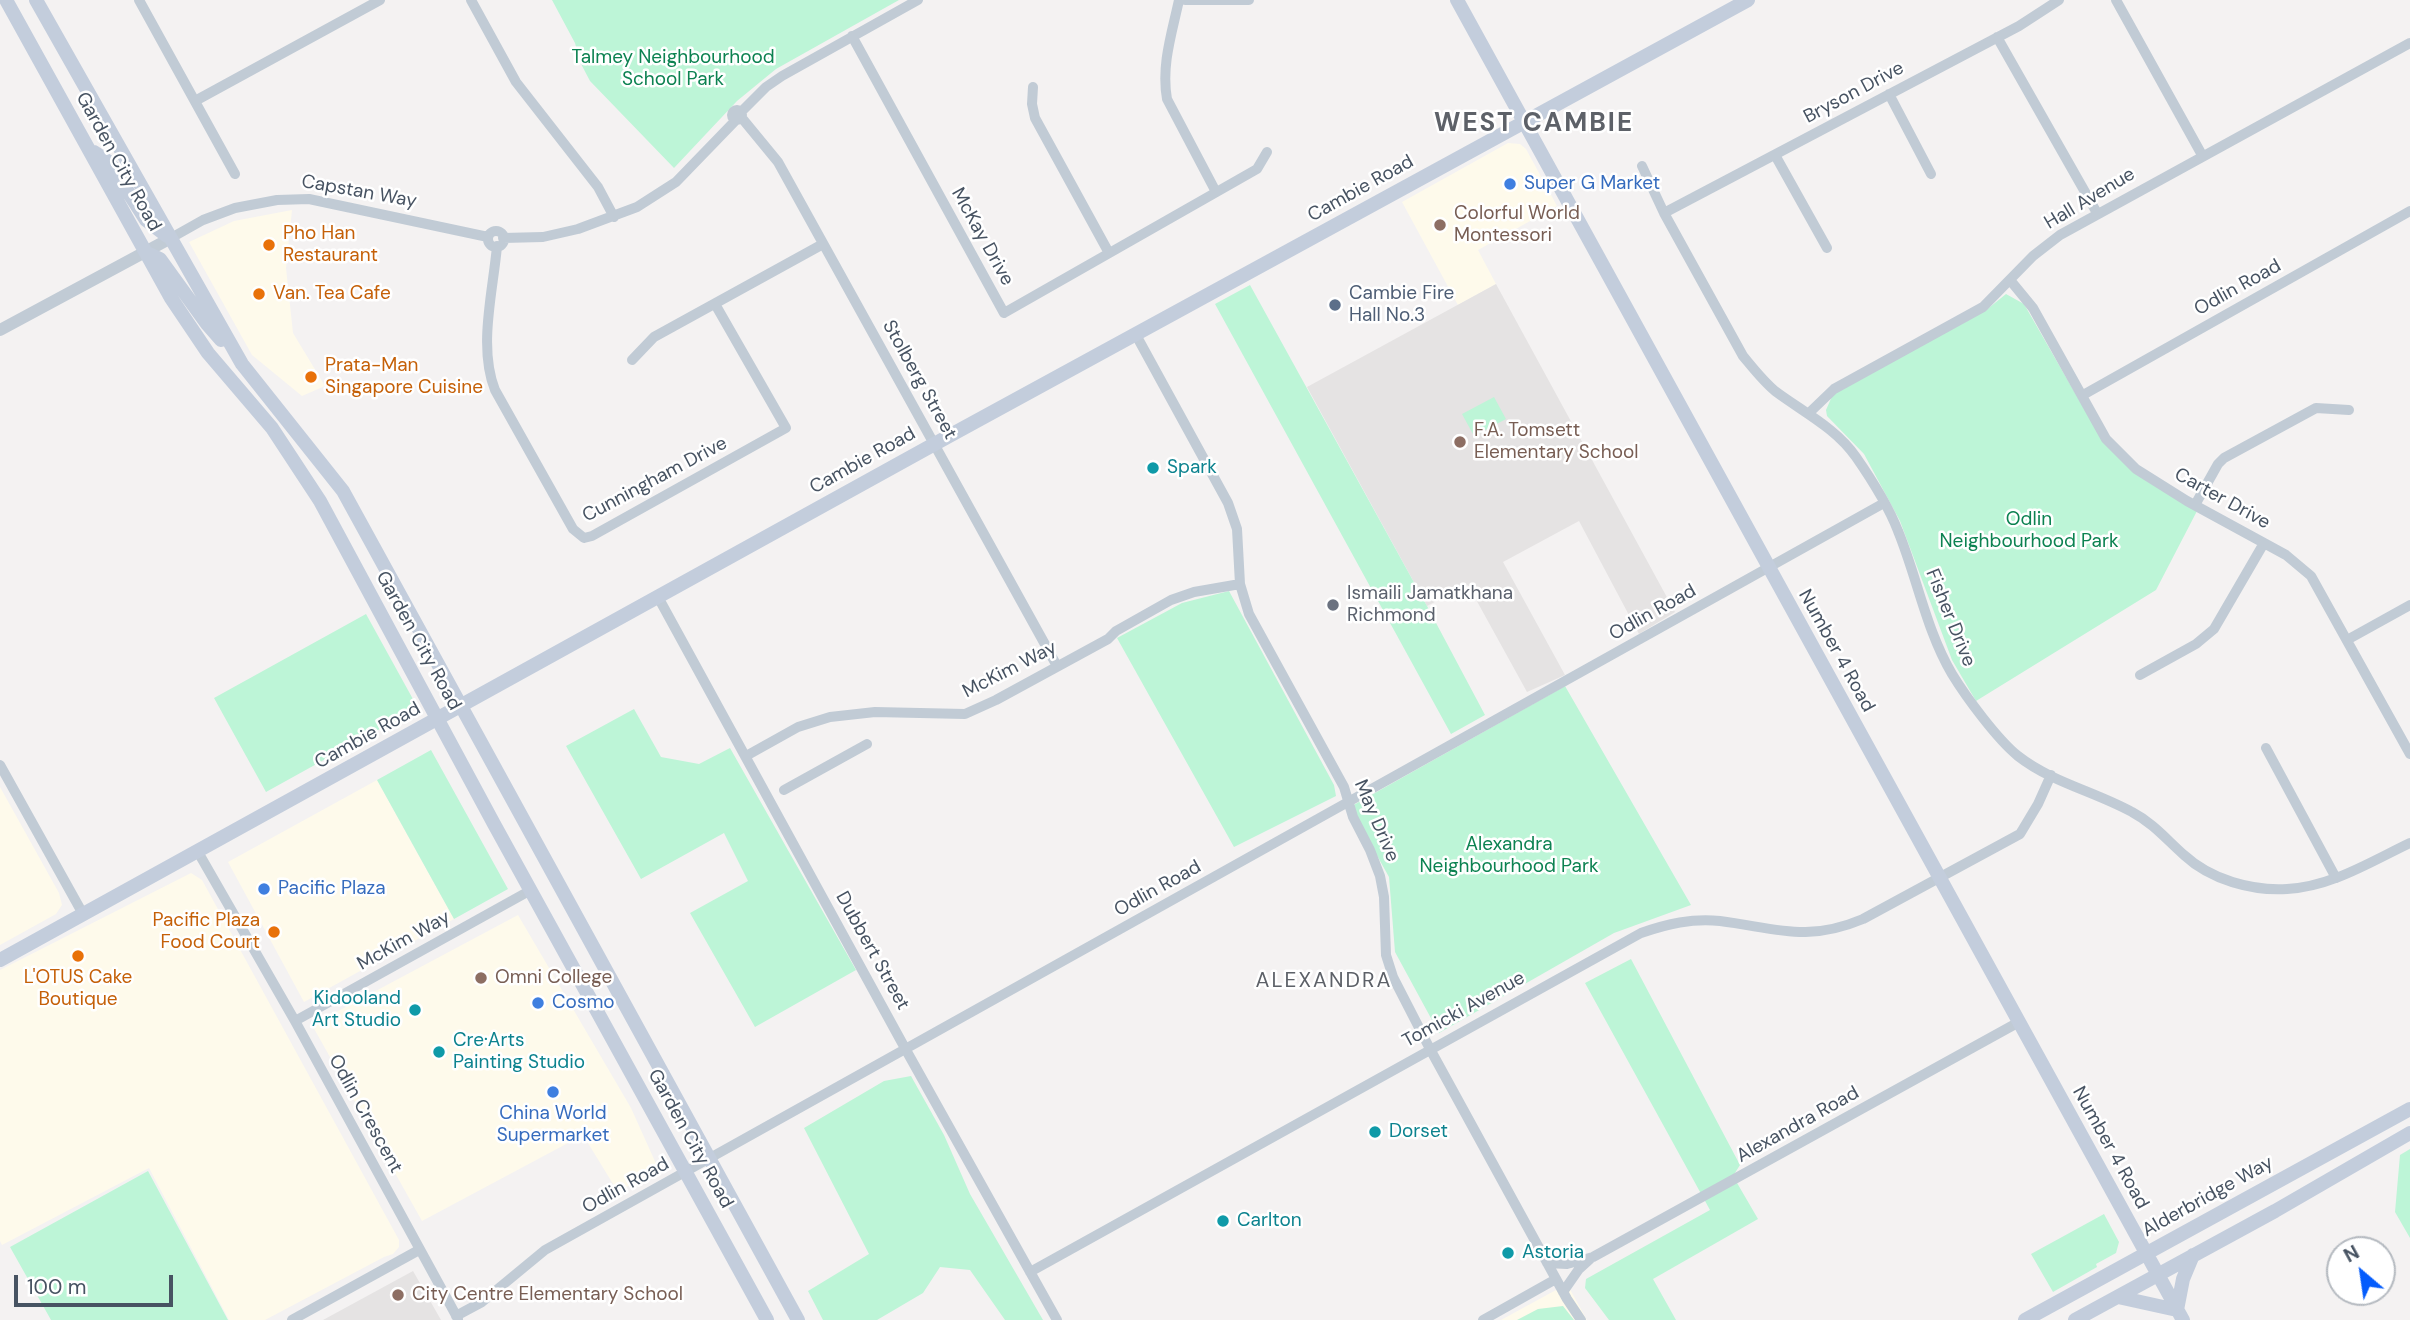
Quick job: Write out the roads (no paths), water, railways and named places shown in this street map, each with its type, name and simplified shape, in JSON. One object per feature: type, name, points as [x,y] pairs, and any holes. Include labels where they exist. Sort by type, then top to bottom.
[{"type":"main road","name":"Garden City Road","points":[[6,0],[171,298],[208,353],[272,428],[320,501],[767,1320]]},
{"type":"main road","name":"Garden City Road","points":[[36,0],[242,364],[343,491],[798,1320]]},
{"type":"main road","name":"Number 4 Road","points":[[1457,0],[2180,1315]]},
{"type":"main road","name":"Cambie Road","points":[[0,960],[935,443],[1748,0]]},
{"type":"main road","points":[[90,150],[108,162],[146,220],[170,238]]},
{"type":"main road","points":[[145,252],[160,259],[207,324],[242,364]]},
{"type":"main road","name":"Alderbridge Way","points":[[2025,1320],[2410,1109]]},
{"type":"main road","points":[[2075,1320],[2410,1133]]},
{"type":"main road","points":[[2118,1297],[2180,1315],[2183,1279],[2193,1255]]},
{"type":"street","points":[[139,0],[236,174]]},
{"type":"street","points":[[195,101],[380,0]]},
{"type":"street","points":[[471,0],[516,82],[598,187],[614,217]]},
{"type":"street","points":[[500,242],[558,234],[637,207],[676,182],[766,87],[918,0]]},
{"type":"street","points":[[1179,0],[1166,59],[1164,84],[1167,99],[1216,192]]},
{"type":"street","points":[[1185,0],[1249,0]]},
{"type":"street","name":"Bryson Drive","points":[[1664,213],[1997,37],[2059,0]]},
{"type":"street","points":[[2116,0],[2202,155]]},
{"type":"street","name":"McKay Drive","points":[[852,36],[1004,313],[1257,169],[1267,152]]},
{"type":"street","points":[[1997,37],[2097,213]]},
{"type":"street","name":"Hall Avenue","points":[[1809,413],[1834,389],[1983,307],[2033,257],[2060,235],[2410,43]]},
{"type":"street","points":[[1032,87],[1031,104],[1035,118],[1109,253]]},
{"type":"street","points":[[1889,94],[1931,174]]},
{"type":"street","name":"Stolberg Street","points":[[739,116],[778,162],[1058,666]]},
{"type":"street","points":[[1774,155],[1827,248]]},
{"type":"street","name":"Fisher Drive","points":[[1642,166],[1664,213],[1743,356],[1774,390],[1809,413],[1854,454],[1898,531],[1937,643],[1954,677],[2009,747],[2025,761],[2051,775],[2140,816],[2187,858],[2236,883],[2260,888],[2287,889],[2320,883],[2410,842]]},
{"type":"street","name":"Capstan Way","points":[[0,330],[203,220],[235,208],[277,200],[309,199],[488,237],[489,243],[500,242]]},
{"type":"street","name":"Odlin Road","points":[[2083,395],[2410,211]]},
{"type":"street","name":"Cunningham Drive","points":[[500,242],[486,352],[490,376],[495,390],[573,529],[584,538],[786,428],[715,304]]},
{"type":"street","points":[[632,360],[654,337],[823,244]]},
{"type":"street","name":"Carter Drive","points":[[2010,280],[2033,308],[2106,439],[2136,469],[2286,555],[2311,576],[2410,754]]},
{"type":"street","name":"May Drive","points":[[1136,335],[1228,503],[1237,529],[1240,584],[1249,614],[1344,787],[1348,803],[1380,876],[1384,897],[1386,955],[1393,977],[1547,1263],[1581,1320]]},
{"type":"street","points":[[2195,505],[2224,458],[2316,408],[2349,410]]},
{"type":"street","name":"Odlin Road","points":[[458,1318],[482,1302],[545,1250],[1884,503]]},
{"type":"street","points":[[2140,675],[2196,644],[2214,629],[2264,543]]},
{"type":"street","name":"McKim Way","points":[[746,756],[798,727],[830,717],[876,712],[965,714],[1058,666],[1171,600],[1194,592],[1240,584]]},
{"type":"street","name":"Dubbert Street","points":[[658,597],[1057,1320]]},
{"type":"street","points":[[2347,640],[2410,605]]},
{"type":"street","points":[[784,790],[867,744]]},
{"type":"street","points":[[2266,748],[2336,878]]},
{"type":"street","points":[[0,765],[83,914]]},
{"type":"street","name":"Tomicki Avenue","points":[[1030,1272],[1641,933],[1668,923],[1719,921],[1779,932],[1824,932],[1863,919],[2020,834],[2051,775]]},
{"type":"street","name":"Odlin Crescent","points":[[198,852],[295,1021],[458,1318]]},
{"type":"street","name":"McKim Way","points":[[295,1021],[531,890]]},
{"type":"street","name":"Alexandra Road","points":[[1563,1292],[1579,1269],[1593,1257],[2019,1022]]},
{"type":"street","points":[[292,1320],[419,1250]]},
{"type":"street","name":"Alexandra Road","points":[[1547,1263],[1567,1265],[1593,1257]]},
{"type":"street","points":[[1483,1320],[1556,1279]]},
{"type":"place","name":"Super G Market","points":[[1510,184]]},
{"type":"place","name":"Colorful World Montessori","points":[[1440,225]]},
{"type":"place","name":"Pho Han Restaurant","points":[[269,245]]},
{"type":"place","name":"Van. Tea Cafe","points":[[259,294]]},
{"type":"place","name":"Cambie Fire Hall No.3","points":[[1335,305]]},
{"type":"place","name":"Prata-Man Singapore Cuisine","points":[[311,377]]},
{"type":"place","name":"F.A. Tomsett Elementary School","points":[[1460,442]]},
{"type":"place","name":"Spark","points":[[1153,468]]},
{"type":"place","name":"Ismaili Jamatkhana Richmond","points":[[1333,605]]},
{"type":"place","name":"Pacific Plaza","points":[[264,889]]},
{"type":"place","name":"Pacific Plaza Food Court","points":[[274,932]]},
{"type":"place","name":"L'OTUS Cake Boutique","points":[[78,956]]},
{"type":"place","name":"Omni College","points":[[481,978]]},
{"type":"place","name":"Cosmo","points":[[538,1003]]},
{"type":"place","name":"Kidooland Art Studio","points":[[415,1010]]},
{"type":"place","name":"Cre·Arts Painting Studio","points":[[439,1052]]},
{"type":"place","name":"China World Supermarket","points":[[553,1092]]},
{"type":"place","name":"Dorset","points":[[1375,1132]]},
{"type":"place","name":"Carlton","points":[[1223,1221]]},
{"type":"place","name":"Astoria","points":[[1508,1253]]},
{"type":"place","name":"City Centre Elementary School","points":[[398,1295]]},
{"type":"district","name":"WEST CAMBIE","points":[[1534,124]]},
{"type":"district","name":"ALEXANDRA","points":[[1324,981]]},
{"type":"park label","name":"Talmey Neighbourhood School Park","points":[[673,69]]},
{"type":"park label","name":"Odlin Neighbourhood Park","points":[[2029,531]]},
{"type":"park label","name":"Alexandra Neighbourhood Park","points":[[1509,856]]}]
